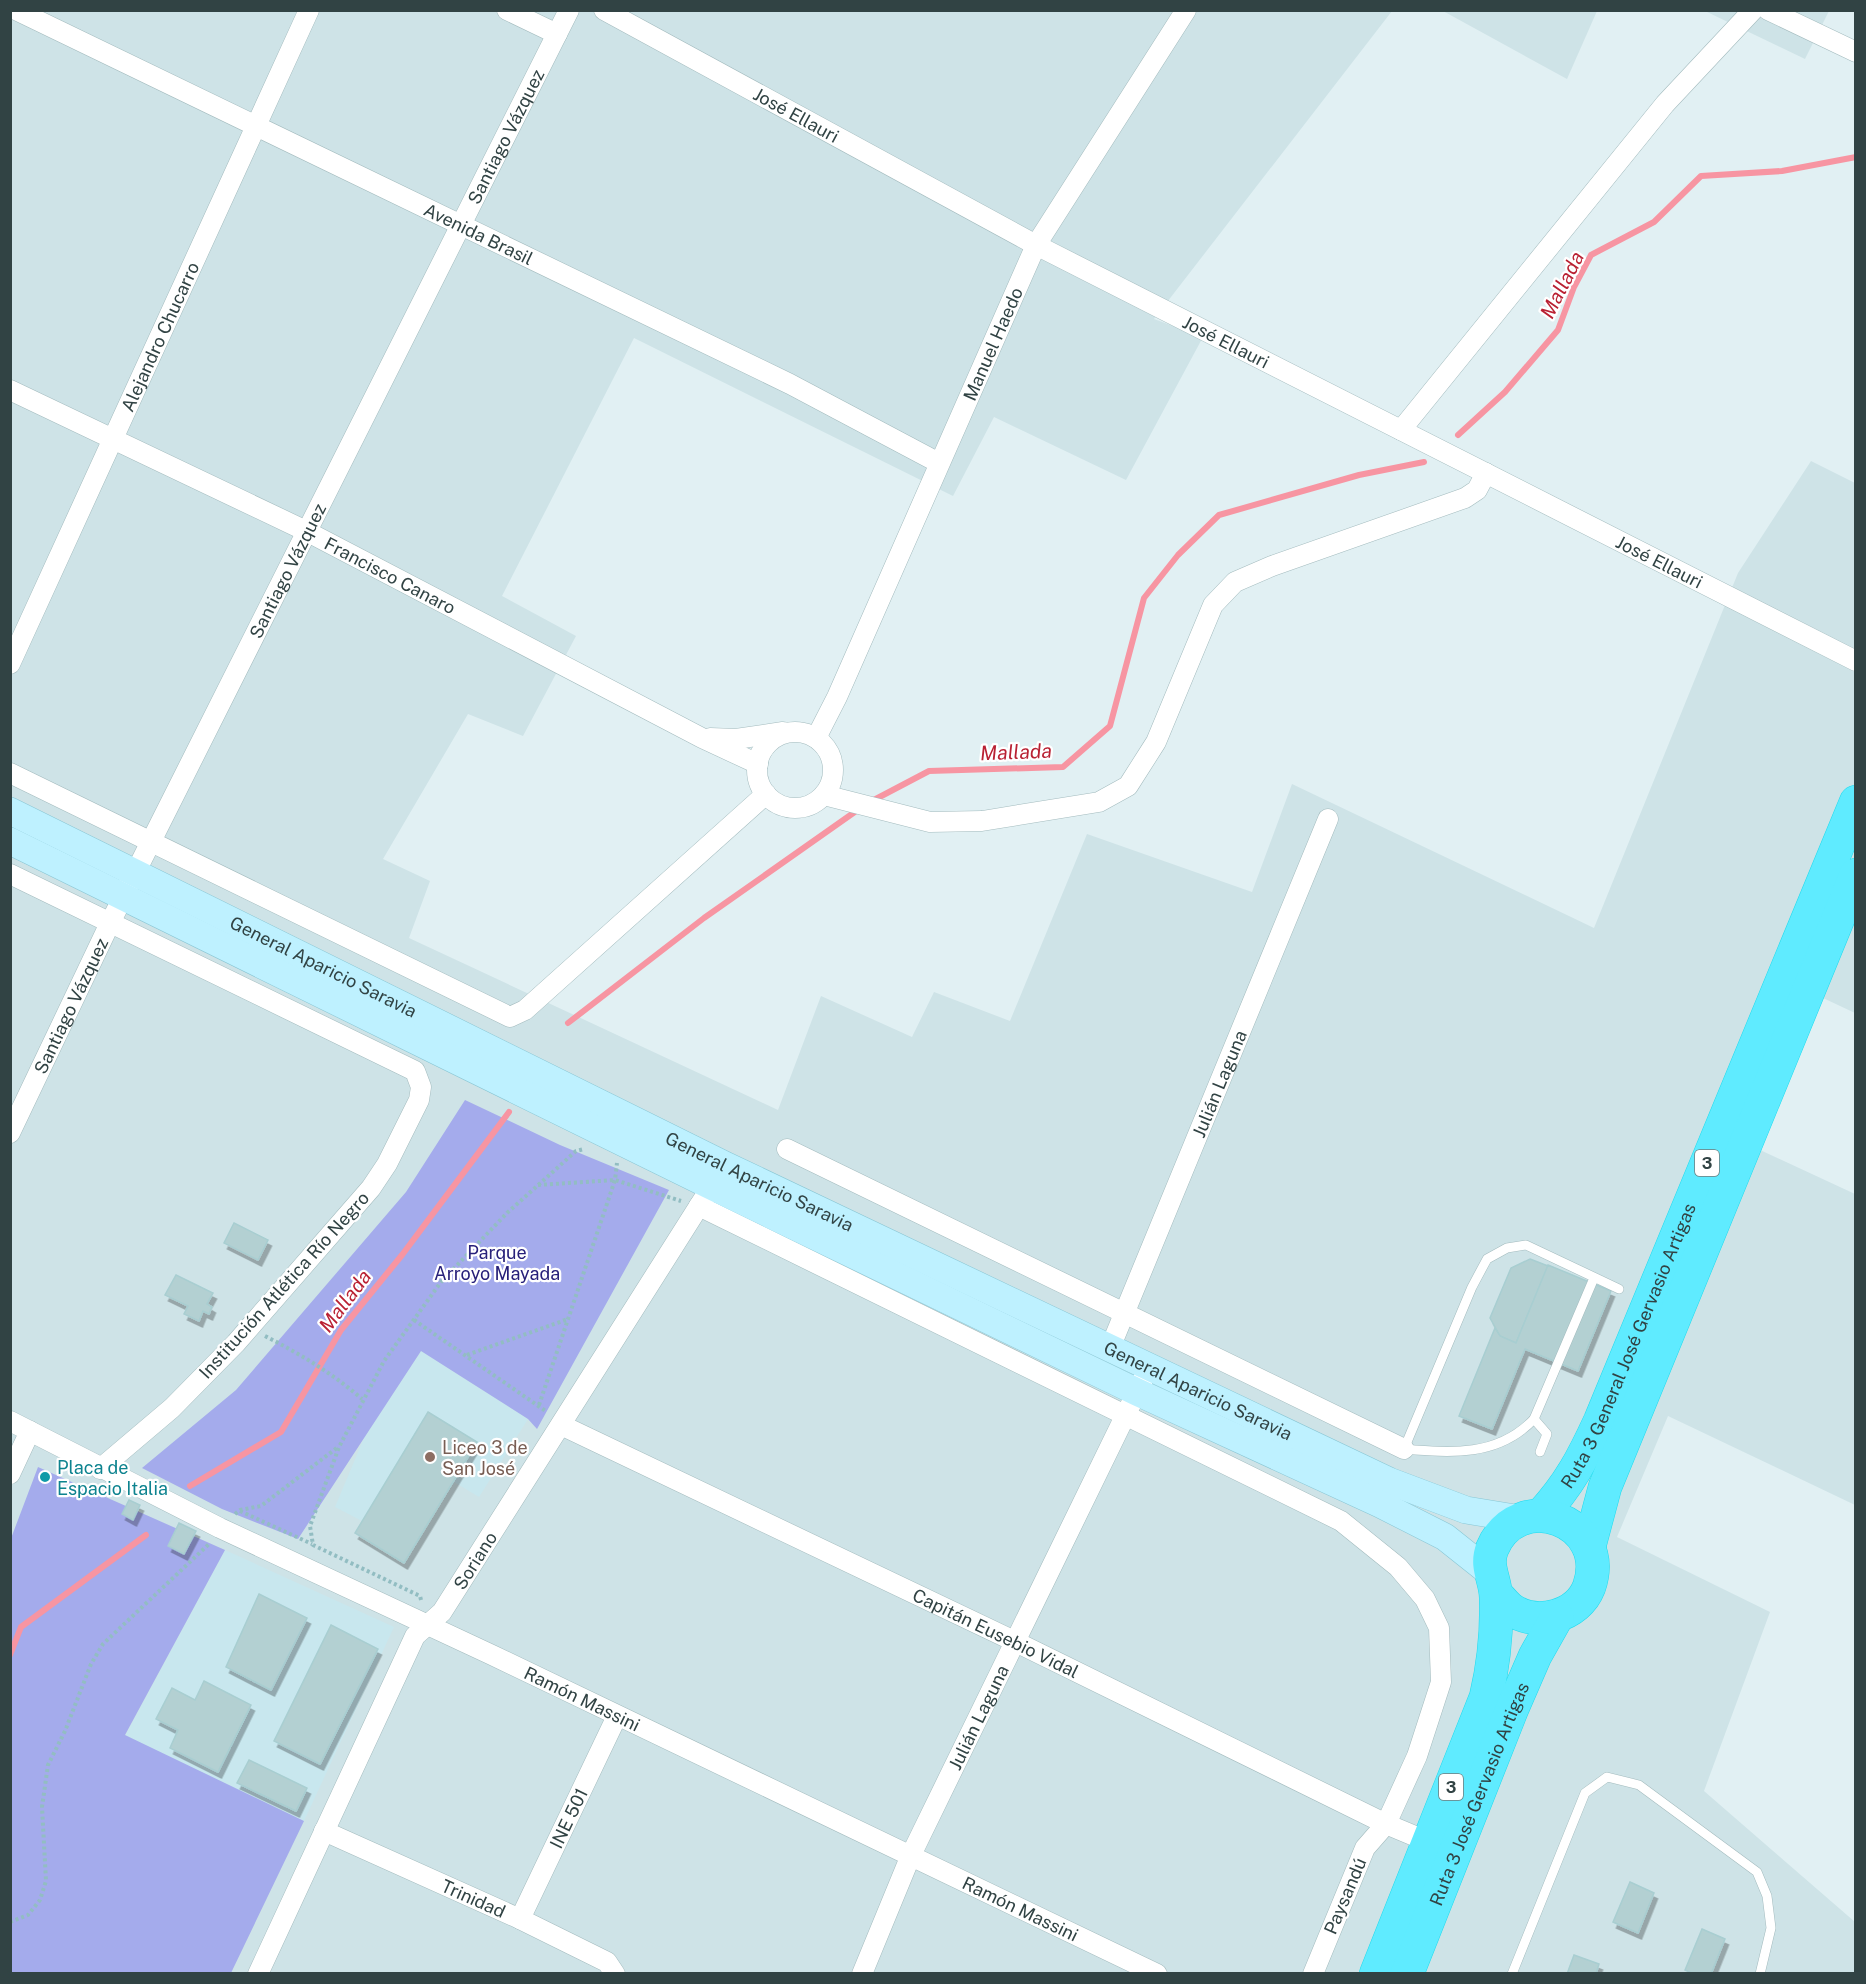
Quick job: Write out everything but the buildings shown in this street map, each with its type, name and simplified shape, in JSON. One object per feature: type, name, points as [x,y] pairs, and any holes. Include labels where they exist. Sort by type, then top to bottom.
[{"type":"highway","name":"Ruta 3 General José Gervasio Artigas","points":[[1589,1547],[1605,1487],[1848,876],[1856,802]]},
{"type":"highway","name":"Ruta 3 General José Gervasio Artigas","points":[[1531,1517],[1564,1490],[1581,1462],[1848,876]]},
{"type":"highway","points":[[1531,1517],[1560,1519],[1577,1530],[1589,1547]]},
{"type":"highway","name":"3","points":[[1376,1974],[1486,1697],[1496,1655],[1492,1550],[1503,1531],[1531,1517]]},
{"type":"highway","name":"3","points":[[1557,1617],[1576,1606],[1588,1588],[1593,1568],[1589,1547]]},
{"type":"highway","points":[[1493,1583],[1512,1611],[1534,1619],[1557,1617]]},
{"type":"highway","name":"Ruta 3 José Gervasio Artigas","points":[[1407,1974],[1512,1709],[1535,1656],[1557,1617]]},
{"type":"main road","name":"General Aparicio Saravia","points":[[10,811],[130,885],[1132,1404],[1380,1504],[1445,1537],[1493,1583]]},
{"type":"main road","name":"General Aparicio Saravia","points":[[10,841],[130,885]]},
{"type":"main road","name":"General Aparicio Saravia","points":[[712,1186],[1110,1348],[1399,1485],[1466,1510],[1531,1517]]},
{"type":"street","name":"Avenida Brasil","points":[[16,10],[790,384],[939,463]]},
{"type":"street","name":"Alejandro Chucarro","points":[[10,663],[115,440],[309,10]]},
{"type":"street","points":[[507,10],[557,34]]},
{"type":"street","name":"Santiago Vázquez","points":[[10,1133],[110,923],[569,10]]},
{"type":"street","name":"José Ellauri","points":[[604,10],[1036,245],[1856,661]]},
{"type":"street","name":"Manuel Haedo","points":[[816,738],[837,697],[1036,245],[1186,10]]},
{"type":"street","points":[[1401,430],[1665,104],[1753,10]]},
{"type":"street","points":[[1768,10],[1856,52]]},
{"type":"street","name":"Francisco Canaro","points":[[10,390],[306,531],[702,738],[758,764]]},
{"type":"street","points":[[824,795],[844,802],[930,822],[982,821],[1100,802],[1128,786],[1156,742],[1213,605],[1235,582],[1272,566],[1465,498],[1477,490],[1486,473]]},
{"type":"street","points":[[833,776],[824,795],[805,807],[795,808],[784,806],[766,794],[760,785],[758,764],[767,744],[784,732],[818,716],[837,697]]},
{"type":"street","points":[[702,738],[736,739],[784,732],[807,734],[816,738],[830,755],[836,790],[844,802]]},
{"type":"street","name":"General Aparicio Saravia","points":[[10,773],[492,1011],[510,1017],[525,1010],[766,794]]},
{"type":"street","name":"Julián Laguna","points":[[1110,1348],[1328,819]]},
{"type":"street","points":[[10,874],[110,923]]},
{"type":"street","name":"Institución Atlética Río Negro","points":[[100,1469],[172,1408],[249,1328],[371,1188],[387,1164],[419,1100],[421,1088],[414,1071],[110,923]]},
{"type":"street","name":"General Aparicio Saravia","points":[[787,1149],[1404,1449]]},
{"type":"street","name":"Soriano","points":[[258,1974],[415,1636],[442,1612],[712,1186]]},
{"type":"street","name":"Julián Laguna","points":[[862,1974],[911,1856],[1149,1367]]},
{"type":"street","name":"General Aparicio Saravia","points":[[1132,1404],[1341,1521],[1398,1567],[1425,1599],[1439,1628],[1441,1682],[1418,1756],[1386,1824]]},
{"type":"street","name":"Ramón Massini","points":[[10,1421],[100,1469],[220,1528],[911,1856],[1119,1965],[1157,1974]]},
{"type":"street","name":"Capitán Eusebio Vidal","points":[[561,1425],[1016,1642],[1386,1824],[1429,1842]]},
{"type":"street","points":[[10,1474],[30,1431]]},
{"type":"street","name":"INE 501","points":[[520,1919],[617,1716]]},
{"type":"street","name":"Paysandú","points":[[1313,1974],[1365,1848],[1386,1824]]},
{"type":"street","name":"Trinidad","points":[[324,1831],[520,1919],[607,1962],[615,1974]]},
{"type":"lane","points":[[1594,1278],[1534,1419],[1524,1430],[1490,1448],[1451,1453],[1404,1449],[1472,1287],[1487,1258],[1507,1248],[1526,1245],[1619,1289]]},
{"type":"lane","points":[[1534,1419],[1547,1434],[1540,1452]]},
{"type":"lane","points":[[1512,1974],[1585,1793],[1606,1778],[1639,1785],[1757,1872],[1767,1896],[1771,1929],[1760,1974]]},
{"type":"path","points":[[313,1545],[310,1526],[339,1447],[362,1399],[384,1361],[441,1282],[537,1185],[576,1150],[587,1148]]},
{"type":"path","points":[[539,1405],[615,1180],[618,1157]]},
{"type":"path","points":[[537,1185],[615,1180],[712,1186]]},
{"type":"path","points":[[466,1355],[568,1319]]},
{"type":"path","points":[[414,1320],[539,1405],[561,1425]]},
{"type":"path","points":[[249,1328],[308,1359],[362,1399]]},
{"type":"path","points":[[10,1922],[28,1915],[40,1900],[46,1881],[42,1807],[48,1765],[65,1731],[91,1664],[103,1644],[212,1540],[220,1528],[240,1510],[261,1506],[339,1447]]},
{"type":"path","points":[[240,1510],[420,1596],[428,1625]]},
{"type":"shaded area","points":[[11,11],[1392,11],[1154,319],[1203,337],[1126,480],[994,417],[953,496],[634,338],[502,596],[576,636],[523,736],[468,714],[383,859],[430,881],[409,938],[778,1110],[821,996],[912,1037],[934,992],[1010,1021],[1087,834],[1252,892],[1292,784],[1594,928],[1738,573],[1811,461],[1855,483],[1855,1013],[1823,998],[1758,1149],[1855,1194],[1855,1505],[1668,1416],[1617,1537],[1770,1612],[1704,1791],[1855,1922],[1855,1973],[11,1974]]},
{"type":"shaded area","points":[[1443,11],[1597,11],[1567,79]]},
{"type":"shaded area","points":[[1705,11],[1829,11],[1805,59]]},
{"type":"shaded area","name":"Liceo 3 de San José","points":[[421,1351],[528,1419],[479,1497],[454,1482],[404,1563],[355,1533],[362,1521],[335,1507],[364,1438]]},
{"type":"shaded area","points":[[225,1550],[394,1627],[304,1821],[125,1736]]},
{"type":"green space","name":"Parque Arroyo Mayada","points":[[465,1100],[560,1145],[669,1190],[537,1429],[528,1419],[421,1351],[298,1539],[222,1509],[142,1468],[236,1390],[406,1192]]},
{"type":"green space","points":[[38,1467],[225,1550],[125,1735],[304,1821],[231,1973],[11,1973],[10,1541]]},
{"type":"waterway","name":"Mallada","points":[[1458,435],[1505,392],[1558,330],[1574,287],[1591,255],[1654,222],[1701,176],[1782,171],[1856,157]]},
{"type":"waterway","name":"Mallada","points":[[870,802],[929,771],[1063,767],[1110,726],[1144,598],[1178,555],[1219,515],[1359,475],[1424,462]]},
{"type":"waterway","name":"Mallada","points":[[568,1023],[704,918],[859,809]]},
{"type":"waterway","name":"Mallada","points":[[190,1486],[281,1432],[341,1330],[402,1255],[509,1112]]},
{"type":"waterway","name":"Mallada","points":[[10,1655],[21,1627],[146,1535]]},
{"type":"place","name":"Liceo 3 de San José","points":[[430,1457]]},
{"type":"place","name":"Placa de Espacio Italia","points":[[45,1477]]}]
